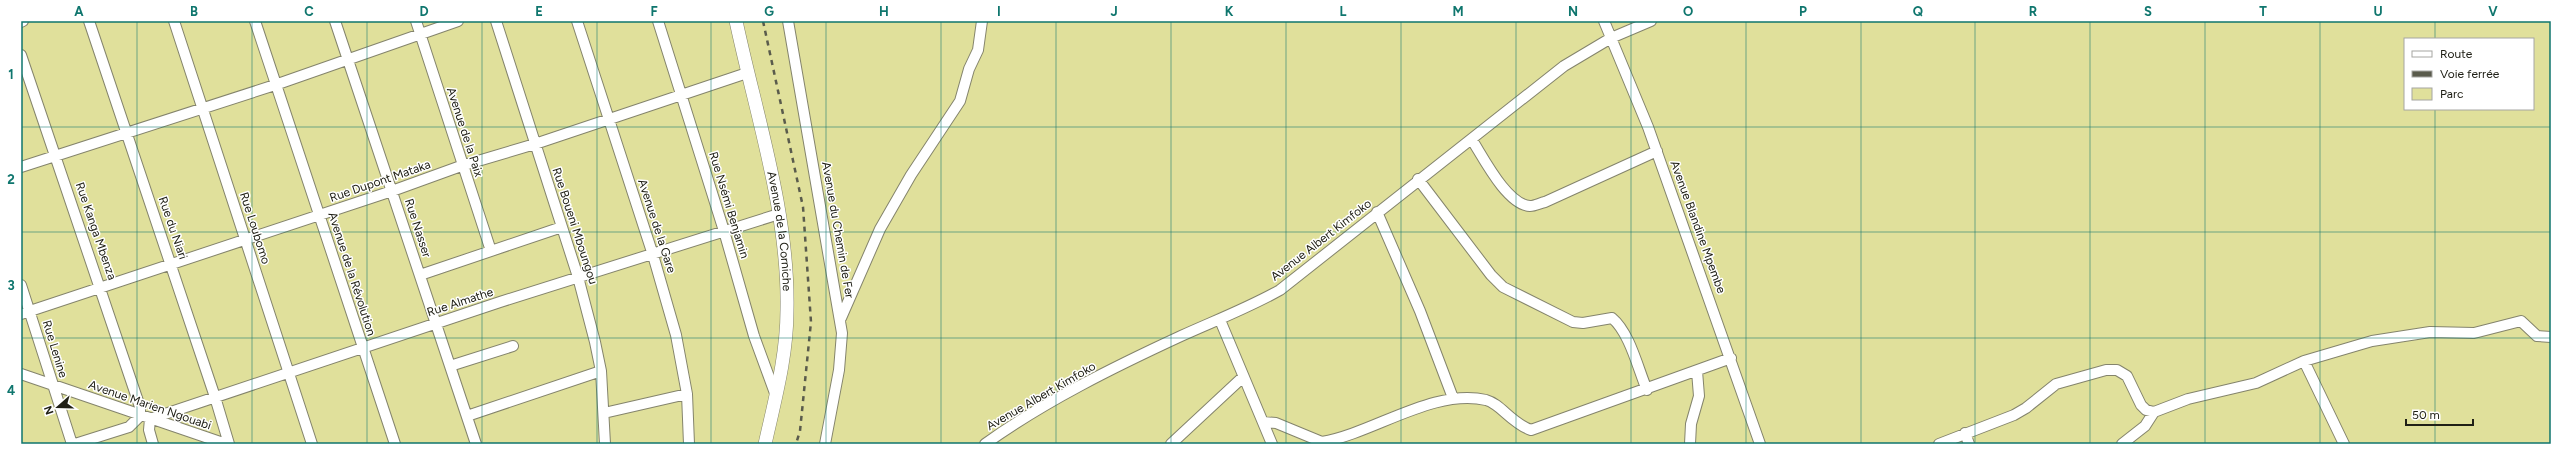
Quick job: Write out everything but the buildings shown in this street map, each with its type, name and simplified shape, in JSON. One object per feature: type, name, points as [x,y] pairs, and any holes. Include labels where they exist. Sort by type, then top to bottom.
[{"type":"street","name":"Rue du Niari","points":[[89,21],[215,397],[227,444]]},
{"type":"street","name":"Rue Loubomo","points":[[174,21],[312,444]]},
{"type":"street","name":"Avenue de la Révolution","points":[[255,21],[395,444]]},
{"type":"street","name":"Rue Nasser","points":[[335,21],[476,444]]},
{"type":"street","name":"Avenue de la Paix","points":[[416,21],[461,166],[491,251]]},
{"type":"street","points":[[21,167],[275,85],[348,58],[458,21]]},
{"type":"street","name":"Rue Boueni Mboungou","points":[[496,21],[578,277],[601,370],[605,444]]},
{"type":"street","name":"Avenue de la Gare","points":[[577,21],[653,255],[676,335],[687,394],[689,444]]},
{"type":"street","name":"Rue Nsémi Benjamin","points":[[658,21],[724,231],[754,336],[776,396]]},
{"type":"street","name":"Avenue de la Corniche","points":[[736,21],[779,214],[787,271],[785,346],[765,444]]},
{"type":"street","name":"Avenue du Chemin de Fer","points":[[788,21],[829,264],[841,318],[842,351],[825,444]]},
{"type":"street","points":[[841,318],[880,229],[911,175],[960,101],[969,68],[978,50],[982,21]]},
{"type":"street","name":"Avenue Blandine Mpembe","points":[[1604,21],[1657,151],[1760,444]]},
{"type":"street","name":"Avenue Albert Kimfoko","points":[[985,444],[1024,418],[1124,363],[1220,320],[1280,290],[1377,212],[1472,140],[1558,70],[1611,38],[1651,21]]},
{"type":"street","name":"Rue Kanga Mbenza","points":[[21,55],[57,156],[153,444]]},
{"type":"street","name":"Rue Dupont Mataka","points":[[26,313],[171,263],[392,191],[461,166],[535,144],[608,118],[747,73]]},
{"type":"street","points":[[1472,140],[1498,182],[1520,203],[1530,206],[1545,202],[1657,151]]},
{"type":"street","points":[[1418,180],[1491,275],[1503,287],[1573,322],[1583,323],[1612,318],[1617,322],[1626,338],[1647,390]]},
{"type":"street","points":[[1377,212],[1420,310],[1453,398]]},
{"type":"street","name":"Rue Almathe","points":[[73,444],[129,427],[145,418],[290,374],[435,323],[779,214]]},
{"type":"street","points":[[420,275],[562,227]]},
{"type":"street","name":"Rue Lenine","points":[[21,285],[26,313],[73,444]]},
{"type":"street","points":[[1220,320],[1272,444]]},
{"type":"street","points":[[1939,444],[2020,412],[2056,384],[2106,370],[2117,370],[2126,376],[2141,405],[2146,410],[2154,412],[2188,400],[2256,383],[2304,361],[2372,341],[2430,332],[2474,333],[2521,321],[2537,336],[2551,337]]},
{"type":"street","points":[[450,366],[513,346]]},
{"type":"street","points":[[1263,422],[1276,423],[1322,442],[1453,398],[1486,400],[1494,403],[1516,424],[1531,430],[1647,390],[1731,358]]},
{"type":"street","points":[[2304,361],[2344,444]]},
{"type":"street","points":[[467,416],[601,370]]},
{"type":"street","points":[[1690,444],[1691,424],[1699,396],[1697,371]]},
{"type":"street","name":"Avenue Marien Ngouabi","points":[[21,374],[145,418],[227,444]]},
{"type":"street","points":[[1171,444],[1243,377]]},
{"type":"street","points":[[604,413],[687,394]]},
{"type":"street","points":[[2122,444],[2145,426],[2154,412]]},
{"type":"street","points":[[1965,433],[1969,444]]},
{"type":"green space","points":[[21,21],[2551,21],[2551,444],[21,444]]},
{"type":"railway","points":[[763,21],[803,207],[811,322],[800,431],[796,444]]}]
